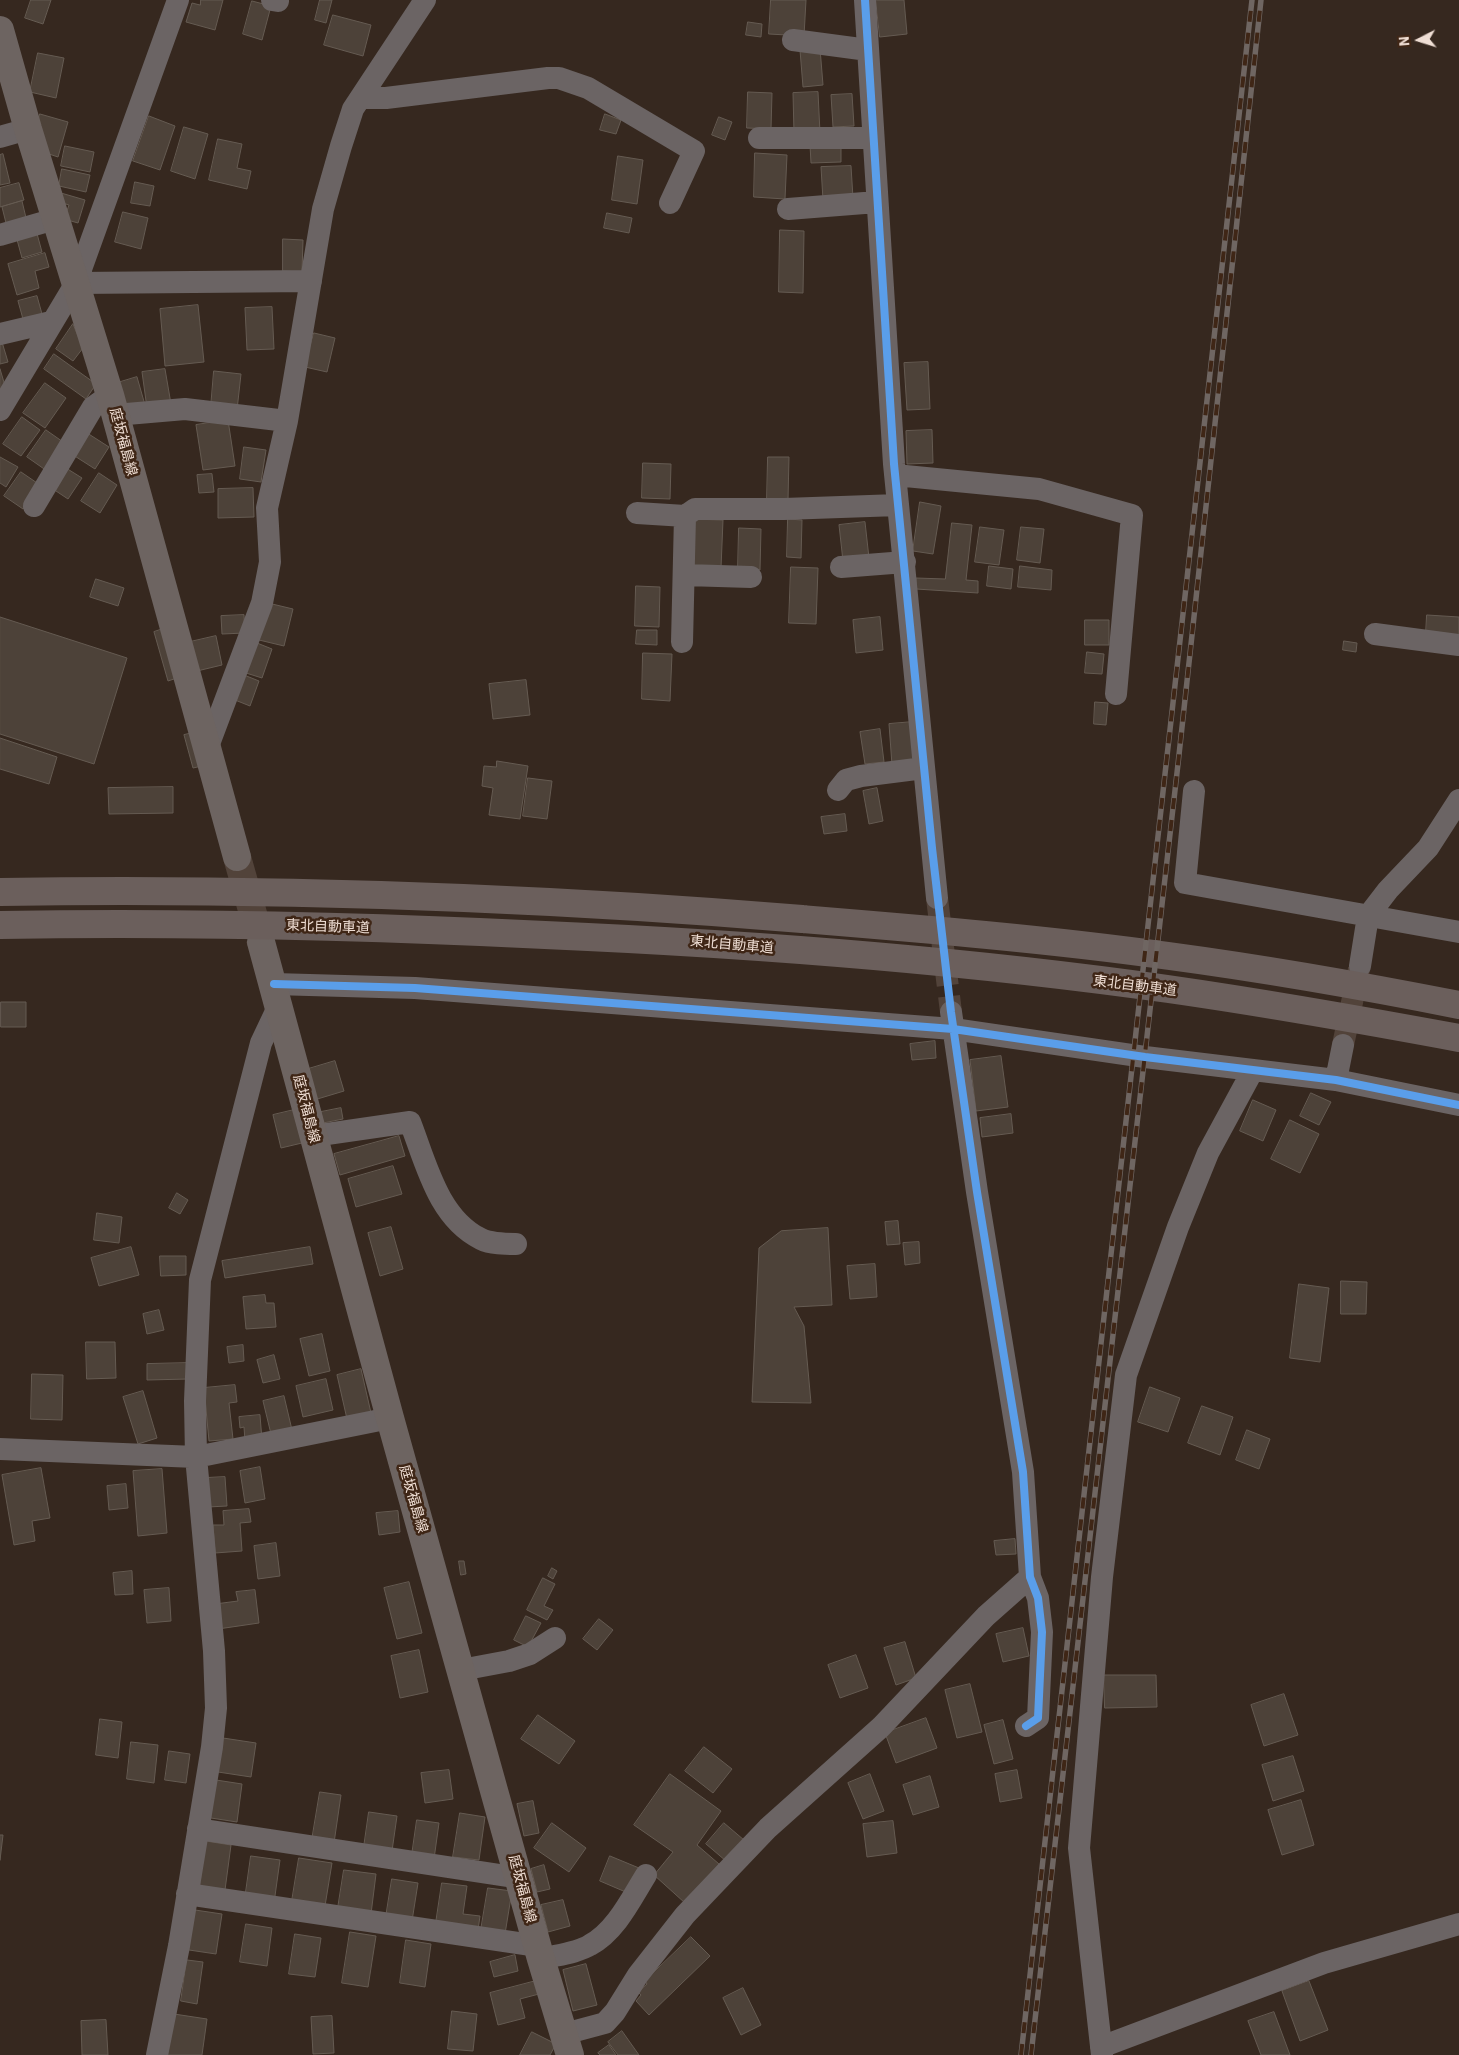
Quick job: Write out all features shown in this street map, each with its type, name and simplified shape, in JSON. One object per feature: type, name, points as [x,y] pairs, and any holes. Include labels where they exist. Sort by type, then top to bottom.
[{"type":"highway","points":[[0,892],[271,892],[468,898],[689,910],[916,928],[1124,950],[1370,988],[1459,1005]]},
{"type":"highway","name":"東北自動車道","points":[[0,925],[279,925],[473,931],[685,941],[918,960],[1121,983],[1276,1006],[1459,1038]]},
{"type":"main road","name":"庭坂福島線","points":[[0,33],[112,405],[237,857]]},
{"type":"main road","name":"庭坂福島線","points":[[261,942],[390,1418],[520,1878],[539,1952],[567,2045]]},
{"type":"street","points":[[0,410],[76,283],[178,0]]},
{"type":"street","points":[[206,749],[262,603],[270,562],[267,508],[286,421],[323,209],[353,109],[426,0]]},
{"type":"street","points":[[865,0],[895,475],[937,898]]},
{"type":"street","points":[[793,40],[868,50]]},
{"type":"street","points":[[361,98],[386,98],[548,78],[588,88],[694,150],[670,203]]},
{"type":"street","points":[[0,137],[28,129]]},
{"type":"street","points":[[759,138],[874,138]]},
{"type":"street","points":[[788,209],[878,202]]},
{"type":"street","points":[[0,235],[55,219]]},
{"type":"street","points":[[76,283],[311,281]]},
{"type":"street","points":[[0,334],[51,322]]},
{"type":"street","points":[[34,506],[93,407],[112,405],[185,409],[286,421]]},
{"type":"street","points":[[895,475],[1040,489],[1132,514],[1116,694]]},
{"type":"street","points":[[637,513],[686,516],[695,509],[784,509],[898,505]]},
{"type":"street","points":[[682,642],[686,516]]},
{"type":"street","points":[[841,567],[904,562]]},
{"type":"street","points":[[685,575],[751,577]]},
{"type":"street","points":[[1375,634],[1459,645]]},
{"type":"street","points":[[838,790],[846,780],[861,776],[924,768]]},
{"type":"street","points":[[1194,791],[1185,882],[1459,932]]},
{"type":"street","points":[[1360,966],[1368,916],[1388,890],[1428,848],[1459,800]]},
{"type":"street","points":[[156,2055],[187,1894],[216,1708],[214,1650],[196,1457],[194,1401],[200,1280],[260,1043],[276,994],[415,988],[952,1021],[1253,1070],[1336,1080],[1459,1104]]},
{"type":"street","points":[[952,1021],[977,1192],[1024,1472],[1030,1577],[1038,1598],[1042,1632],[1038,1718],[1026,1726]]},
{"type":"street","points":[[1336,1080],[1343,1046]]},
{"type":"street","points":[[1253,1070],[1208,1153],[1178,1227],[1126,1375],[1102,1576],[1079,1848],[1102,2051],[1324,1963],[1459,1924]]},
{"type":"street","points":[[313,1136],[410,1122],[436,1188],[449,1213],[464,1228],[482,1240],[516,1244]]},
{"type":"street","points":[[0,1449],[196,1457],[390,1418]]},
{"type":"street","points":[[567,2045],[605,2023],[610,2018],[638,1975],[685,1915],[768,1828],[881,1727],[986,1616],[1030,1577]]},
{"type":"street","points":[[461,1670],[509,1661],[530,1654],[555,1638]]},
{"type":"street","points":[[198,1829],[520,1878]]},
{"type":"street","points":[[187,1894],[539,1952],[589,1946],[602,1937],[618,1919],[646,1875]]},
{"type":"building","points":[[31,0],[51,0],[43,24],[25,18]]},
{"type":"building","points":[[201,0],[223,0],[215,30],[186,22],[192,3],[200,5]]},
{"type":"building","points":[[320,0],[332,0],[326,23],[315,20]]},
{"type":"building","points":[[771,0],[806,0],[804,36],[769,34]]},
{"type":"building","points":[[876,0],[904,0],[907,34],[880,37]]},
{"type":"building","points":[[252,1],[271,6],[262,40],[243,34]]},
{"type":"building","points":[[333,15],[371,25],[363,56],[324,45]]},
{"type":"building","points":[[748,22],[762,24],[761,37],[746,35]]},
{"type":"building","points":[[820,48],[823,85],[803,87],[800,50]]},
{"type":"building","points":[[38,53],[64,58],[56,98],[30,92]]},
{"type":"building","points":[[748,92],[772,93],[771,129],[747,128]]},
{"type":"building","points":[[818,92],[820,133],[794,133],[793,93]]},
{"type":"building","points":[[852,94],[854,126],[833,127],[831,95]]},
{"type":"building","points":[[40,114],[68,122],[58,157],[46,153],[37,126]]},
{"type":"building","points":[[605,114],[621,120],[616,134],[600,130]]},
{"type":"building","points":[[149,116],[175,126],[160,170],[133,161]]},
{"type":"building","points":[[719,117],[732,122],[725,140],[712,135]]},
{"type":"building","points":[[184,127],[208,134],[195,179],[171,171]]},
{"type":"building","points":[[218,139],[242,144],[237,168],[251,171],[247,189],[209,180]]},
{"type":"building","points":[[841,144],[841,162],[811,163],[810,145]]},
{"type":"building","points":[[65,146],[94,152],[90,172],[61,166]]},
{"type":"building","points":[[755,153],[787,155],[785,199],[754,197]]},
{"type":"building","points":[[3,154],[10,183],[0,185],[0,155]]},
{"type":"building","points":[[618,156],[643,160],[637,204],[612,200]]},
{"type":"building","points":[[851,166],[853,198],[823,200],[821,167]]},
{"type":"building","points":[[62,169],[90,175],[86,192],[59,186]]},
{"type":"building","points":[[135,182],[154,186],[150,206],[131,203]]},
{"type":"building","points":[[19,183],[24,200],[0,207],[0,188]]},
{"type":"building","points":[[61,193],[85,200],[78,223],[64,219],[69,205],[59,202]]},
{"type":"building","points":[[22,201],[27,222],[7,227],[2,207]]},
{"type":"building","points":[[123,212],[148,218],[141,249],[115,242]]},
{"type":"building","points":[[607,213],[632,218],[629,233],[604,228]]},
{"type":"building","points":[[36,230],[42,252],[22,258],[16,236]]},
{"type":"building","points":[[780,230],[804,231],[803,293],[779,292]]},
{"type":"building","points":[[283,239],[303,240],[302,272],[283,271]]},
{"type":"building","points":[[45,253],[49,267],[35,271],[39,288],[17,295],[8,264]]},
{"type":"building","points":[[37,296],[42,314],[23,319],[18,301]]},
{"type":"building","points":[[198,305],[204,362],[165,366],[160,309]]},
{"type":"building","points":[[272,307],[274,349],[247,350],[245,308]]},
{"type":"building","points":[[73,324],[83,348],[73,361],[56,349]]},
{"type":"building","points":[[314,333],[335,338],[327,372],[305,367]]},
{"type":"building","points":[[2,342],[8,362],[0,364],[0,343]]},
{"type":"building","points":[[54,354],[96,384],[86,399],[44,369]]},
{"type":"building","points":[[928,362],[930,409],[907,410],[904,363]]},
{"type":"building","points":[[0,369],[6,389],[0,391]]},
{"type":"building","points":[[165,369],[171,404],[147,408],[142,372]]},
{"type":"building","points":[[214,371],[241,374],[237,410],[211,407]]},
{"type":"building","points":[[137,377],[145,405],[122,411],[114,384]]},
{"type":"building","points":[[45,383],[66,398],[45,428],[23,413]]},
{"type":"building","points":[[22,417],[40,430],[21,456],[3,444]]},
{"type":"building","points":[[228,420],[235,466],[203,470],[196,425]]},
{"type":"building","points":[[46,430],[66,444],[47,471],[27,457]]},
{"type":"building","points":[[932,430],[933,463],[907,464],[906,431]]},
{"type":"building","points":[[84,431],[109,447],[95,469],[70,453]]},
{"type":"building","points":[[244,447],[266,450],[261,482],[240,479]]},
{"type":"building","points":[[0,457],[18,467],[6,487],[0,483]]},
{"type":"building","points":[[768,457],[789,457],[788,500],[767,500]]},
{"type":"building","points":[[643,463],[671,464],[670,499],[642,498]]},
{"type":"building","points":[[66,468],[82,478],[68,499],[53,489]]},
{"type":"building","points":[[21,472],[40,485],[23,509],[4,496]]},
{"type":"building","points":[[99,473],[117,485],[100,513],[81,501]]},
{"type":"building","points":[[212,474],[214,492],[199,493],[197,475]]},
{"type":"building","points":[[253,488],[254,517],[218,518],[218,489]]},
{"type":"building","points":[[920,502],[941,506],[933,554],[913,551]]},
{"type":"building","points":[[691,519],[723,520],[721,568],[690,567]]},
{"type":"building","points":[[788,519],[802,520],[801,558],[787,557]]},
{"type":"building","points":[[865,522],[869,558],[843,561],[839,525]]},
{"type":"building","points":[[952,523],[972,525],[966,580],[978,581],[978,593],[916,589],[916,578],[945,579]]},
{"type":"building","points":[[980,527],[1004,530],[999,565],[975,562]]},
{"type":"building","points":[[1021,527],[1044,529],[1040,563],[1017,560]]},
{"type":"building","points":[[739,528],[761,529],[760,570],[738,569]]},
{"type":"building","points":[[989,566],[1013,569],[1011,589],[987,586]]},
{"type":"building","points":[[1020,566],[1052,570],[1051,590],[1018,587]]},
{"type":"building","points":[[791,567],[818,568],[816,624],[789,623]]},
{"type":"building","points":[[96,579],[124,588],[118,606],[90,597]]},
{"type":"building","points":[[636,586],[660,587],[659,627],[635,626]]},
{"type":"building","points":[[268,603],[293,609],[284,646],[259,640]]},
{"type":"building","points":[[244,615],[245,633],[222,634],[221,616]]},
{"type":"building","points":[[1427,615],[1459,617],[1459,636],[1426,634]]},
{"type":"building","points":[[0,617],[127,658],[94,764],[0,734]]},
{"type":"building","points":[[880,617],[883,650],[856,653],[853,620]]},
{"type":"building","points":[[1085,620],[1109,620],[1109,645],[1085,645]]},
{"type":"building","points":[[166,628],[180,677],[168,681],[154,632]]},
{"type":"building","points":[[637,630],[657,630],[657,645],[636,644]]},
{"type":"building","points":[[216,636],[222,665],[197,671],[190,642]]},
{"type":"building","points":[[1344,641],[1357,643],[1356,652],[1343,650]]},
{"type":"building","points":[[257,643],[272,649],[262,678],[246,673]]},
{"type":"building","points":[[1087,652],[1104,654],[1102,674],[1085,673]]},
{"type":"building","points":[[643,653],[672,654],[670,701],[642,699]]},
{"type":"building","points":[[244,675],[259,681],[250,706],[235,700]]},
{"type":"building","points":[[526,680],[530,715],[493,719],[489,684]]},
{"type":"building","points":[[1095,702],[1108,703],[1106,725],[1094,724]]},
{"type":"building","points":[[913,722],[917,763],[892,765],[889,724]]},
{"type":"building","points":[[880,729],[884,762],[865,764],[860,732]]},
{"type":"building","points":[[193,733],[202,766],[193,768],[184,735]]},
{"type":"building","points":[[0,738],[57,757],[49,784],[0,769]]},
{"type":"building","points":[[497,761],[528,766],[520,819],[489,815],[493,788],[482,786],[484,766],[496,767]]},
{"type":"building","points":[[528,778],[552,781],[547,819],[523,816]]},
{"type":"building","points":[[173,787],[173,813],[109,814],[108,788]]},
{"type":"building","points":[[877,788],[883,821],[869,824],[863,791]]},
{"type":"building","points":[[845,814],[847,831],[824,834],[821,817]]},
{"type":"building","points":[[1,1002],[26,1002],[26,1027],[1,1027]]},
{"type":"building","points":[[935,1041],[936,1058],[912,1060],[910,1044]]},
{"type":"building","points":[[1001,1056],[1008,1107],[976,1111],[970,1060]]},
{"type":"building","points":[[335,1061],[344,1091],[314,1100],[305,1070]]},
{"type":"building","points":[[1311,1093],[1331,1102],[1319,1125],[1300,1116]]},
{"type":"building","points":[[1253,1100],[1276,1110],[1263,1141],[1240,1131]]},
{"type":"building","points":[[341,1108],[343,1119],[323,1123],[321,1112]]},
{"type":"building","points":[[294,1110],[302,1143],[281,1148],[273,1115]]},
{"type":"building","points":[[1011,1114],[1013,1133],[982,1137],[980,1118]]},
{"type":"building","points":[[1290,1120],[1319,1134],[1300,1173],[1271,1159]]},
{"type":"building","points":[[399,1136],[405,1156],[340,1175],[334,1154]]},
{"type":"building","points":[[393,1166],[402,1194],[356,1207],[348,1179]]},
{"type":"building","points":[[177,1193],[188,1200],[180,1214],[169,1208]]},
{"type":"building","points":[[97,1213],[122,1217],[119,1243],[94,1240]]},
{"type":"building","points":[[898,1221],[900,1244],[887,1245],[885,1222]]},
{"type":"building","points":[[391,1227],[403,1269],[380,1276],[368,1233]]},
{"type":"building","points":[[828,1228],[832,1305],[794,1307],[804,1326],[811,1403],[752,1402],[759,1248],[781,1231]]},
{"type":"building","points":[[919,1242],[920,1263],[905,1265],[903,1243]]},
{"type":"building","points":[[131,1247],[139,1275],[99,1286],[91,1258]]},
{"type":"building","points":[[310,1247],[313,1264],[225,1278],[222,1261]]},
{"type":"building","points":[[160,1256],[186,1256],[186,1275],[161,1276]]},
{"type":"building","points":[[875,1264],[877,1297],[850,1299],[847,1266]]},
{"type":"building","points":[[1341,1281],[1367,1282],[1366,1314],[1341,1314]]},
{"type":"building","points":[[1299,1284],[1329,1288],[1320,1362],[1290,1358]]},
{"type":"building","points":[[265,1295],[266,1303],[274,1303],[276,1327],[246,1329],[243,1297]]},
{"type":"building","points":[[159,1310],[164,1330],[147,1334],[143,1314]]},
{"type":"building","points":[[322,1334],[330,1371],[309,1376],[300,1339]]},
{"type":"building","points":[[86,1342],[115,1342],[116,1378],[87,1379]]},
{"type":"building","points":[[243,1345],[244,1361],[229,1363],[227,1347]]},
{"type":"building","points":[[274,1355],[280,1379],[263,1383],[257,1360]]},
{"type":"building","points":[[189,1363],[189,1379],[147,1380],[147,1364]]},
{"type":"building","points":[[361,1369],[371,1413],[347,1419],[337,1375]]},
{"type":"building","points":[[32,1374],[63,1375],[62,1420],[31,1419]]},
{"type":"building","points":[[326,1379],[333,1410],[303,1417],[296,1386]]},
{"type":"building","points":[[235,1385],[237,1402],[229,1403],[233,1439],[209,1441],[204,1388]]},
{"type":"building","points":[[1150,1387],[1180,1398],[1168,1432],[1138,1422]]},
{"type":"building","points":[[143,1391],[157,1438],[138,1444],[123,1397]]},
{"type":"building","points":[[284,1396],[292,1430],[271,1434],[263,1401]]},
{"type":"building","points":[[1202,1406],[1233,1417],[1220,1455],[1188,1443]]},
{"type":"building","points":[[260,1415],[262,1440],[245,1441],[244,1427],[240,1428],[239,1417]]},
{"type":"building","points":[[1247,1430],[1270,1439],[1259,1469],[1236,1460]]},
{"type":"building","points":[[260,1467],[265,1499],[245,1503],[240,1471]]},
{"type":"building","points":[[41,1468],[50,1518],[32,1521],[35,1541],[14,1545],[2,1475]]},
{"type":"building","points":[[162,1469],[167,1533],[138,1536],[133,1471]]},
{"type":"building","points":[[225,1477],[227,1506],[208,1507],[206,1478]]},
{"type":"building","points":[[126,1484],[128,1508],[109,1510],[107,1486]]},
{"type":"building","points":[[249,1509],[251,1522],[240,1523],[242,1551],[215,1553],[213,1525],[224,1525],[223,1511]]},
{"type":"building","points":[[398,1511],[400,1532],[379,1535],[376,1513]]},
{"type":"building","points":[[1015,1539],[1016,1554],[996,1555],[994,1541]]},
{"type":"building","points":[[276,1543],[280,1576],[258,1579],[254,1546]]},
{"type":"building","points":[[459,1561],[464,1561],[466,1574],[461,1575]]},
{"type":"building","points":[[552,1568],[557,1571],[553,1579],[548,1576]]},
{"type":"building","points":[[132,1571],[133,1594],[115,1595],[113,1573]]},
{"type":"building","points":[[543,1578],[555,1584],[544,1606],[553,1610],[547,1620],[527,1610]]},
{"type":"building","points":[[409,1582],[422,1633],[397,1639],[384,1588]]},
{"type":"building","points":[[169,1588],[171,1621],[147,1623],[144,1590]]},
{"type":"building","points":[[255,1590],[259,1623],[218,1629],[215,1604],[238,1601],[236,1592]]},
{"type":"building","points":[[526,1616],[541,1623],[528,1647],[514,1640]]},
{"type":"building","points":[[599,1619],[613,1630],[597,1650],[583,1639]]},
{"type":"building","points":[[1023,1628],[1029,1656],[1003,1662],[996,1634]]},
{"type":"building","points":[[905,1642],[916,1678],[896,1685],[884,1648]]},
{"type":"building","points":[[419,1650],[428,1692],[400,1698],[391,1656]]},
{"type":"building","points":[[856,1655],[868,1688],[840,1698],[828,1665]]},
{"type":"building","points":[[1104,1675],[1156,1675],[1157,1707],[1105,1708]]},
{"type":"building","points":[[970,1684],[982,1732],[957,1738],[945,1690]]},
{"type":"building","points":[[1284,1694],[1298,1735],[1264,1746],[1251,1705]]},
{"type":"building","points":[[538,1715],[575,1741],[559,1764],[521,1739]]},
{"type":"building","points":[[926,1718],[937,1748],[896,1763],[885,1733]]},
{"type":"building","points":[[100,1719],[122,1722],[118,1758],[96,1755]]},
{"type":"building","points":[[1003,1720],[1013,1759],[994,1764],[984,1725]]},
{"type":"building","points":[[223,1738],[256,1743],[251,1777],[218,1772]]},
{"type":"building","points":[[131,1742],[158,1745],[154,1783],[127,1779]]},
{"type":"building","points":[[704,1747],[732,1769],[713,1793],[685,1771]]},
{"type":"building","points":[[169,1751],[190,1754],[186,1783],[165,1780]]},
{"type":"building","points":[[1293,1756],[1304,1791],[1273,1801],[1262,1765]]},
{"type":"building","points":[[449,1770],[453,1799],[425,1803],[421,1773]]},
{"type":"building","points":[[1017,1770],[1022,1798],[1000,1802],[995,1774]]},
{"type":"building","points":[[670,1774],[721,1811],[697,1845],[719,1864],[685,1903],[654,1875],[673,1852],[634,1825]]},
{"type":"building","points":[[870,1774],[884,1811],[863,1819],[848,1783]]},
{"type":"building","points":[[930,1776],[939,1807],[913,1815],[903,1785]]},
{"type":"building","points":[[216,1780],[242,1784],[237,1822],[211,1818]]},
{"type":"building","points":[[320,1792],[341,1795],[334,1843],[312,1840]]},
{"type":"building","points":[[1301,1800],[1314,1845],[1282,1855],[1268,1810]]},
{"type":"building","points":[[533,1801],[539,1833],[524,1836],[517,1804]]},
{"type":"building","points":[[369,1812],[397,1816],[392,1851],[364,1847]]},
{"type":"building","points":[[460,1813],[485,1817],[479,1860],[453,1857]]},
{"type":"building","points":[[417,1820],[439,1823],[434,1859],[412,1855]]},
{"type":"building","points":[[893,1821],[897,1853],[867,1857],[863,1824]]},
{"type":"building","points":[[552,1823],[586,1848],[569,1872],[534,1848]]},
{"type":"building","points":[[724,1823],[744,1840],[726,1861],[706,1844]]},
{"type":"building","points":[[0,1835],[3,1835],[0,1860]]},
{"type":"building","points":[[206,1841],[231,1845],[225,1890],[200,1886]]},
{"type":"building","points":[[251,1856],[280,1860],[274,1903],[245,1899]]},
{"type":"building","points":[[610,1856],[639,1868],[628,1893],[600,1881]]},
{"type":"building","points":[[299,1858],[332,1863],[325,1906],[292,1901]]},
{"type":"building","points":[[544,1865],[550,1889],[537,1892],[531,1869]]},
{"type":"building","points":[[344,1870],[376,1874],[371,1914],[338,1908]]},
{"type":"building","points":[[392,1879],[418,1883],[412,1921],[386,1917]]},
{"type":"building","points":[[442,1883],[467,1886],[463,1914],[480,1916],[478,1930],[436,1923]]},
{"type":"building","points":[[488,1888],[512,1891],[505,1934],[481,1930]]},
{"type":"building","points":[[563,1900],[570,1926],[548,1932],[541,1905]]},
{"type":"building","points":[[195,1910],[222,1914],[216,1954],[189,1950]]},
{"type":"building","points":[[246,1924],[272,1928],[267,1966],[240,1962]]},
{"type":"building","points":[[350,1932],[376,1936],[368,1987],[342,1983]]},
{"type":"building","points":[[295,1934],[321,1938],[315,1977],[289,1974]]},
{"type":"building","points":[[691,1937],[710,1956],[649,2015],[636,2001],[641,1995],[638,1992],[647,1984],[645,1981]]},
{"type":"building","points":[[406,1940],[431,1944],[425,1987],[400,1983]]},
{"type":"building","points":[[515,1955],[518,1971],[494,1977],[490,1962]]},
{"type":"building","points":[[187,1960],[203,1962],[197,2004],[181,2001]]},
{"type":"building","points":[[586,1964],[597,2005],[573,2011],[563,1970]]},
{"type":"building","points":[[536,1981],[539,1994],[520,1999],[525,2018],[498,2025],[490,1993]]},
{"type":"building","points":[[1309,1981],[1328,2030],[1300,2041],[1282,1991]]},
{"type":"building","points":[[743,1988],[761,2025],[741,2035],[723,1998]]},
{"type":"building","points":[[452,2011],[477,2014],[473,2051],[448,2049]]},
{"type":"building","points":[[1274,2012],[1290,2055],[1261,2055],[1248,2021]]},
{"type":"building","points":[[174,2014],[207,2019],[202,2055],[168,2055]]},
{"type":"building","points":[[332,2016],[334,2053],[313,2054],[311,2017]]},
{"type":"building","points":[[106,2020],[108,2055],[82,2055],[81,2021]]},
{"type":"building","points":[[622,2031],[639,2055],[618,2055],[608,2042]]},
{"type":"building","points":[[532,2032],[556,2044],[550,2055],[520,2055]]},
{"type":"building","points":[[609,2045],[616,2055],[600,2055],[598,2053]]},
{"type":"tunnel","points":[[237,857],[261,942]]},
{"type":"tunnel","points":[[937,898],[951,1012]]},
{"type":"tunnel","points":[[1343,1045],[1359,969]]},
{"type":"railway","points":[[1021,2055],[1252,0]]},
{"type":"railway","points":[[1031,2055],[1178,764],[1261,0]]},
{"type":"cycle path","points":[[865,0],[894,464],[932,848],[951,1012],[977,1192],[1023,1472],[1030,1577],[1038,1598],[1042,1632],[1038,1718],[1026,1726]]},
{"type":"cycle path","points":[[274,984],[415,988],[953,1029],[1145,1057],[1336,1080],[1459,1105]]}]
